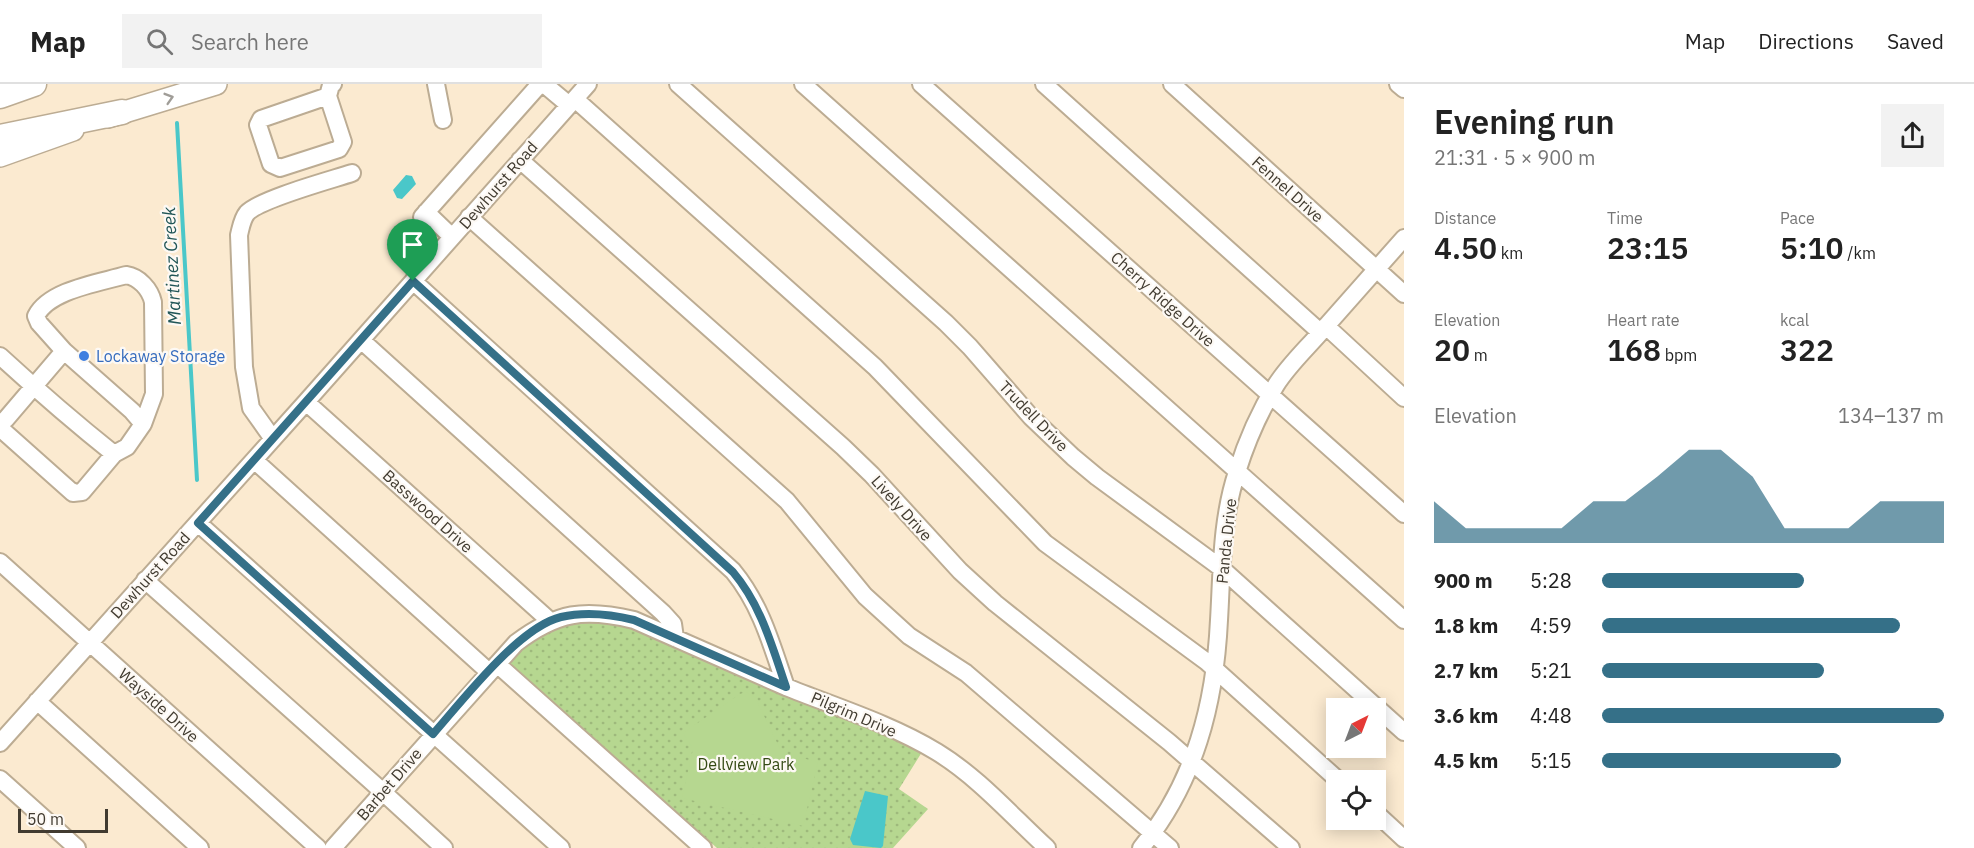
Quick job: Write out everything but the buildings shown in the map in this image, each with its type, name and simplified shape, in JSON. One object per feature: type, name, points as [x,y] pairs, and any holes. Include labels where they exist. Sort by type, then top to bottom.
[{"type":"highway","points":[[0,91],[24,84]]},
{"type":"highway","points":[[0,96],[34,84]]},
{"type":"highway","points":[[0,137],[122,112]]},
{"type":"main road","points":[[0,156],[122,112],[216,84]]},
{"type":"street","points":[[436,84],[443,120]]},
{"type":"street","points":[[452,237],[424,214],[542,84],[572,102],[875,367],[1045,543],[1162,628],[1215,670],[1327,770]]},
{"type":"street","name":"Dewhurst Road","points":[[0,743],[362,340],[588,84]]},
{"type":"street","name":"Trudell Drive","points":[[678,84],[946,323],[1072,457],[1221,568],[1404,732]]},
{"type":"street","points":[[803,84],[1404,620]]},
{"type":"street","name":"Cherry Ridge Drive","points":[[921,84],[1404,514]]},
{"type":"street","points":[[1044,84],[1404,398]]},
{"type":"street","name":"Fennel Drive","points":[[1172,84],[1404,294]]},
{"type":"street","points":[[1398,84],[1404,89]]},
{"type":"street","points":[[331,90],[343,142],[339,149],[280,168],[271,164],[258,125],[261,118],[331,90]]},
{"type":"street","name":"Lively Drive","points":[[520,160],[843,447],[872,475],[953,564],[995,603],[1191,760],[1291,848]]},
{"type":"street","points":[[273,439],[251,408],[244,367],[239,235],[241,222],[248,212],[266,201],[352,173]]},
{"type":"street","points":[[469,217],[787,501],[865,596],[909,636],[966,673],[1170,848]]},
{"type":"street","name":"Panda Drive","points":[[1141,848],[1154,833],[1178,795],[1206,717],[1215,670],[1226,515],[1237,472],[1271,394],[1290,366],[1404,238]]},
{"type":"street","points":[[0,428],[73,494],[82,492],[114,454],[127,447],[143,424],[154,394],[153,302],[150,292],[133,276],[126,275],[57,296],[41,306],[36,316],[39,323],[64,351],[132,411],[143,424]]},
{"type":"street","points":[[413,281],[733,572],[761,613],[786,687]]},
{"type":"street","points":[[362,340],[663,613],[674,624],[675,638]]},
{"type":"street","points":[[0,423],[64,351]]},
{"type":"street","points":[[0,356],[114,454]]},
{"type":"street","name":"Basswood Drive","points":[[306,402],[550,621]]},
{"type":"street","points":[[254,460],[703,848]]},
{"type":"street","points":[[198,523],[561,848]]},
{"type":"street","name":"Wayside Drive","points":[[0,562],[318,848]]},
{"type":"street","points":[[145,580],[444,848]]},
{"type":"street","name":"Barbet Drive","points":[[333,848],[516,643],[534,629],[561,617],[585,613],[609,614],[634,620],[786,687]]},
{"type":"street","name":"Pilgrim Drive","points":[[786,687],[871,720],[936,751],[967,774],[1047,848]]},
{"type":"street","points":[[37,701],[200,848]]},
{"type":"street","points":[[0,779],[77,848]]},
{"type":"street","points":[[1386,822],[1404,839]]},
{"type":"green space","name":"Dellview Park","points":[[593,618],[632,627],[891,736],[922,752],[899,789],[928,809],[893,848],[717,848],[509,664],[511,656],[556,625]]},
{"type":"green space","points":[[746,692],[755,697],[782,753],[818,762],[803,826],[682,798],[693,749],[683,733]]},
{"type":"water","points":[[406,175],[412,176],[416,184],[402,199],[397,198],[393,190]]},
{"type":"water","points":[[865,791],[888,796],[881,848],[853,845],[850,839]]},
{"type":"waterway","name":"Martinez Creek","points":[[177,123],[197,480]]},
{"type":"place","name":"Lockaway Storage","points":[[84,356]]},
{"type":"route","points":[[413,281],[733,572],[761,613],[786,687],[634,620],[609,614],[585,613],[550,621],[534,629],[516,643],[433,734],[198,523],[413,281]]}]
